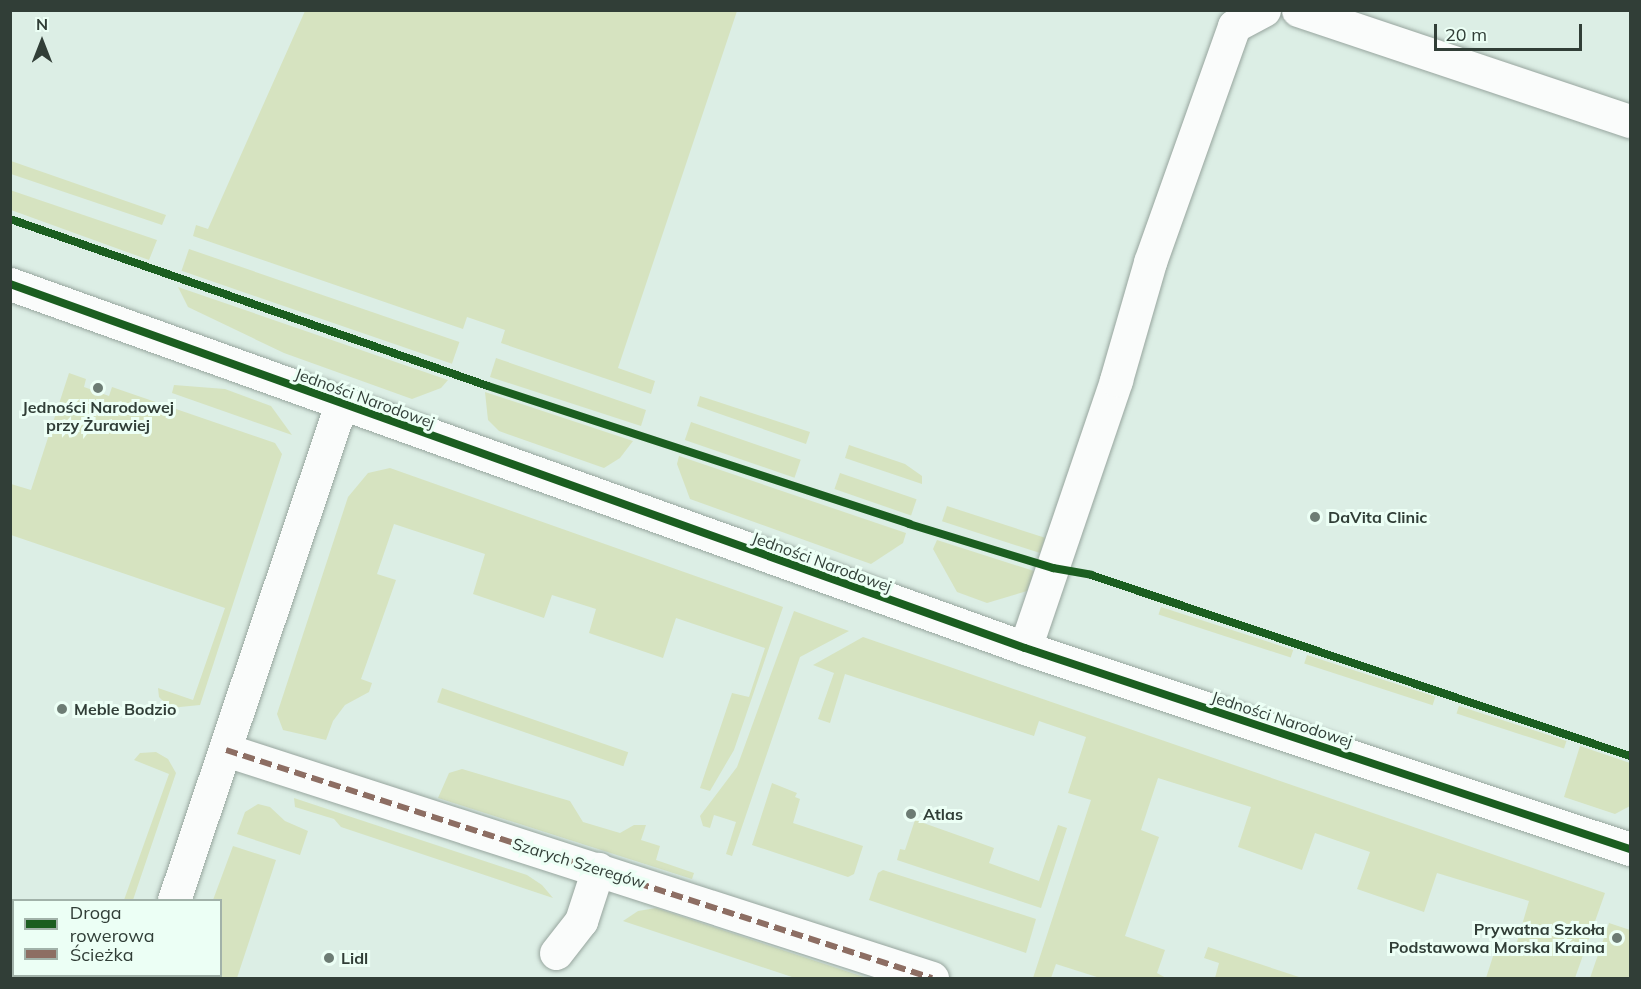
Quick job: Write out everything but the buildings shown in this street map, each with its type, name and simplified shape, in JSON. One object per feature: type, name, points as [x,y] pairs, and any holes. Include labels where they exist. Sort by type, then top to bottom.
[{"type":"street","points":[[1025,648],[1116,380],[1150,262],[1234,26],[1264,10]]},
{"type":"street","points":[[1298,10],[1630,121]]},
{"type":"street","name":"Jedności Narodowej","points":[[10,284],[1025,648],[1630,849]]},
{"type":"street","points":[[174,899],[341,404]]},
{"type":"street","name":"Szarych Szeregów","points":[[226,750],[932,978]]},
{"type":"street","points":[[556,953],[581,921],[598,869]]},
{"type":"green space","points":[[305,11],[737,11],[618,368],[655,381],[651,394],[501,343],[505,330],[467,317],[463,329],[193,236],[196,225],[208,229]]},
{"type":"green space","points":[[11,161],[166,215],[162,225],[11,174]]},
{"type":"green space","points":[[10,190],[157,240],[149,260],[11,210]]},
{"type":"green space","points":[[189,249],[459,342],[452,364],[182,271]]},
{"type":"green space","points":[[178,287],[448,380],[441,388],[412,399],[284,353],[188,307]]},
{"type":"green space","points":[[496,358],[646,410],[641,426],[490,377]]},
{"type":"green space","points":[[69,373],[86,379],[84,387],[109,396],[112,387],[275,443],[282,454],[200,705],[170,708],[159,697],[158,688],[193,700],[225,608],[11,535],[11,484],[31,490]]},
{"type":"green space","points":[[174,385],[225,389],[271,406],[292,435],[172,393]]},
{"type":"green space","points":[[485,392],[633,441],[620,458],[604,468],[499,431],[488,420]]},
{"type":"green space","points":[[700,396],[810,432],[806,444],[697,406]]},
{"type":"green space","points":[[691,422],[801,460],[794,478],[685,440]]},
{"type":"green space","points":[[849,445],[905,464],[922,476],[922,484],[845,458]]},
{"type":"green space","points":[[679,456],[906,533],[903,543],[871,564],[690,499],[677,464]]},
{"type":"green space","points":[[390,468],[783,607],[734,750],[710,791],[700,788],[732,693],[749,697],[765,648],[676,618],[663,658],[589,633],[596,609],[552,595],[544,618],[473,594],[485,554],[394,524],[377,574],[396,580],[361,679],[372,683],[369,692],[345,705],[333,721],[326,740],[283,730],[277,714],[348,497],[368,473]]},
{"type":"green space","points":[[840,473],[917,499],[911,515],[834,489]]},
{"type":"green space","points":[[947,506],[1045,538],[1040,553],[942,521]]},
{"type":"green space","points":[[937,540],[1034,571],[1027,591],[987,603],[957,592],[933,549]]},
{"type":"green space","points":[[1161,607],[1293,650],[1291,658],[1159,615]]},
{"type":"green space","points":[[794,611],[849,631],[800,657],[732,856],[726,854],[736,822],[714,815],[710,828],[703,826],[700,816],[737,767]]},
{"type":"green space","points":[[863,637],[1605,893],[1575,978],[1486,978],[1496,947],[1514,952],[1529,901],[1437,873],[1424,912],[1357,889],[1370,852],[1315,833],[1302,870],[1238,847],[1251,807],[1158,778],[1141,830],[1159,837],[1125,936],[1165,950],[1157,973],[1166,978],[1100,978],[1056,964],[1051,978],[1033,978],[1091,800],[1068,793],[1086,737],[1039,721],[1034,736],[845,674],[830,723],[818,719],[834,673],[813,665]]},
{"type":"green space","points":[[1307,655],[1435,697],[1433,705],[1304,664]]},
{"type":"green space","points":[[442,688],[628,752],[623,766],[437,702]]},
{"type":"green space","points":[[1459,706],[1566,741],[1564,749],[1457,714]]},
{"type":"green space","points":[[1580,746],[1630,763],[1630,806],[1615,814],[1564,797]]},
{"type":"green space","points":[[156,752],[168,759],[176,773],[133,899],[124,899],[169,774],[134,760],[140,753]]},
{"type":"green space","points":[[462,769],[570,801],[583,822],[620,833],[634,825],[646,825],[641,840],[660,846],[656,860],[694,873],[692,879],[438,798],[449,773]]},
{"type":"green space","points":[[772,783],[797,793],[795,797],[800,799],[793,823],[863,846],[854,874],[848,877],[752,845]]},
{"type":"green space","points":[[294,798],[527,875],[542,885],[553,898],[341,827],[334,819],[295,807]]},
{"type":"green space","points":[[258,804],[270,807],[285,821],[308,831],[300,855],[237,834],[245,812]]},
{"type":"green space","points":[[915,820],[994,848],[989,863],[1039,881],[1058,825],[1067,828],[1041,908],[897,860],[900,849],[905,850]]},
{"type":"green space","points":[[233,846],[276,860],[237,978],[204,978],[222,977],[222,899],[213,899]]},
{"type":"green space","points":[[883,870],[1036,919],[1026,953],[869,900],[878,873]]},
{"type":"green space","points":[[656,908],[867,978],[795,978],[623,921],[638,911]]},
{"type":"green space","name":"Prywatna Szkoła Podstawowa Morska Kraina","points":[[1609,923],[1630,930],[1630,978],[1590,978]]},
{"type":"green space","points":[[1208,947],[1302,978],[1215,978],[1219,963],[1204,958]]},
{"type":"marked path","points":[[226,750],[932,978]]},
{"type":"cycle path","points":[[10,219],[488,386],[909,524],[1053,568],[1091,575],[1630,756]]},
{"type":"cycle path","points":[[10,284],[1025,648],[1630,849]]},
{"type":"place","name":"Jedności Narodowej przy Żurawiej","points":[[98,388]]},
{"type":"place","name":"DaVita Clinic","points":[[1315,517]]},
{"type":"place","name":"Meble Bodzio","points":[[62,709]]},
{"type":"place","name":"Atlas","points":[[911,814]]},
{"type":"place","name":"Prywatna Szkoła Podstawowa Morska Kraina","points":[[1617,938]]},
{"type":"place","name":"Lidl","points":[[329,958]]}]
